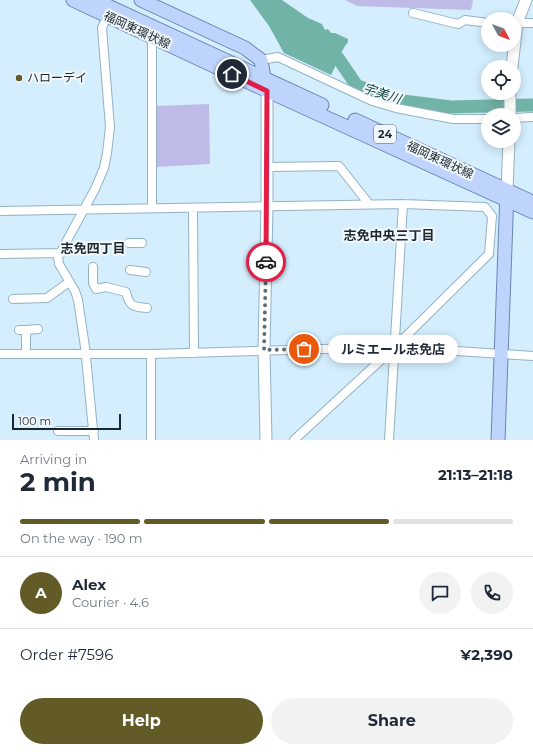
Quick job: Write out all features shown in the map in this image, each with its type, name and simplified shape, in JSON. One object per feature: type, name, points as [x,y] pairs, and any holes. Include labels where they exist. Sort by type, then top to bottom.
[{"type":"main road","name":"福岡東環状線","points":[[73,0],[154,38],[265,84]]},
{"type":"main road","name":"福岡東環状線","points":[[95,0],[265,84],[507,196],[533,212]]},
{"type":"main road","points":[[140,0],[245,48],[261,60],[264,67],[265,84]]},
{"type":"main road","name":"福岡東環状線","points":[[507,196],[533,202]]},
{"type":"main road","points":[[498,440],[507,196]]},
{"type":"street","points":[[521,13],[526,0]]},
{"type":"street","points":[[413,13],[458,24],[464,20],[481,22]]},
{"type":"street","points":[[94,440],[78,300],[59,264],[58,257],[104,168],[110,127],[102,28],[108,16]]},
{"type":"street","points":[[521,23],[533,23]]},
{"type":"street","points":[[152,208],[152,43],[154,38]]},
{"type":"street","points":[[261,60],[278,57],[372,101],[396,108],[453,119],[481,119]]},
{"type":"street","points":[[265,84],[267,167],[264,350],[266,440]]},
{"type":"street","points":[[521,118],[533,117]]},
{"type":"street","points":[[507,196],[509,148]]},
{"type":"street","points":[[267,167],[339,166],[369,204]]},
{"type":"street","points":[[0,211],[369,204],[485,207],[492,216],[489,254],[395,347],[294,440]]},
{"type":"street","points":[[389,440],[403,204]]},
{"type":"street","points":[[193,208],[194,353]]},
{"type":"street","points":[[129,243],[142,243]]},
{"type":"street","points":[[0,254],[61,253]]},
{"type":"street","points":[[93,267],[93,283],[96,289],[106,287],[126,292],[129,303],[133,306],[147,308]]},
{"type":"street","points":[[130,270],[146,272]]},
{"type":"street","points":[[13,299],[47,298],[69,282]]},
{"type":"street","points":[[26,354],[23,330],[38,329]]},
{"type":"street","points":[[0,354],[151,354],[395,347],[533,356]]},
{"type":"street","points":[[151,354],[151,440]]},
{"type":"street","points":[[58,431],[94,431]]},
{"type":"shaded area","points":[[250,0],[282,0],[308,18],[322,24],[325,30],[328,29],[331,33],[335,33],[348,39],[348,42],[331,75],[284,53],[269,26]]},
{"type":"shaded area","points":[[345,0],[473,0],[471,10],[357,6]]},
{"type":"shaded area","points":[[209,104],[210,164],[155,167],[154,106]]},
{"type":"waterway","name":"宇美川","points":[[325,49],[338,58],[357,86],[403,101],[451,107],[533,105]]},
{"type":"way so far","points":[[266,262],[264,350],[304,349]]},
{"type":"place","name":"ハローデイ","points":[[19,78]]},
{"type":"place","name":"ルミエール志免店","points":[[304,349]]},
{"type":"district","name":"志免中央三丁目","points":[[389,235]]},
{"type":"district","name":"志免四丁目","points":[[93,248]]},
{"type":"route","points":[[232,74],[267,91],[266,262]]}]
